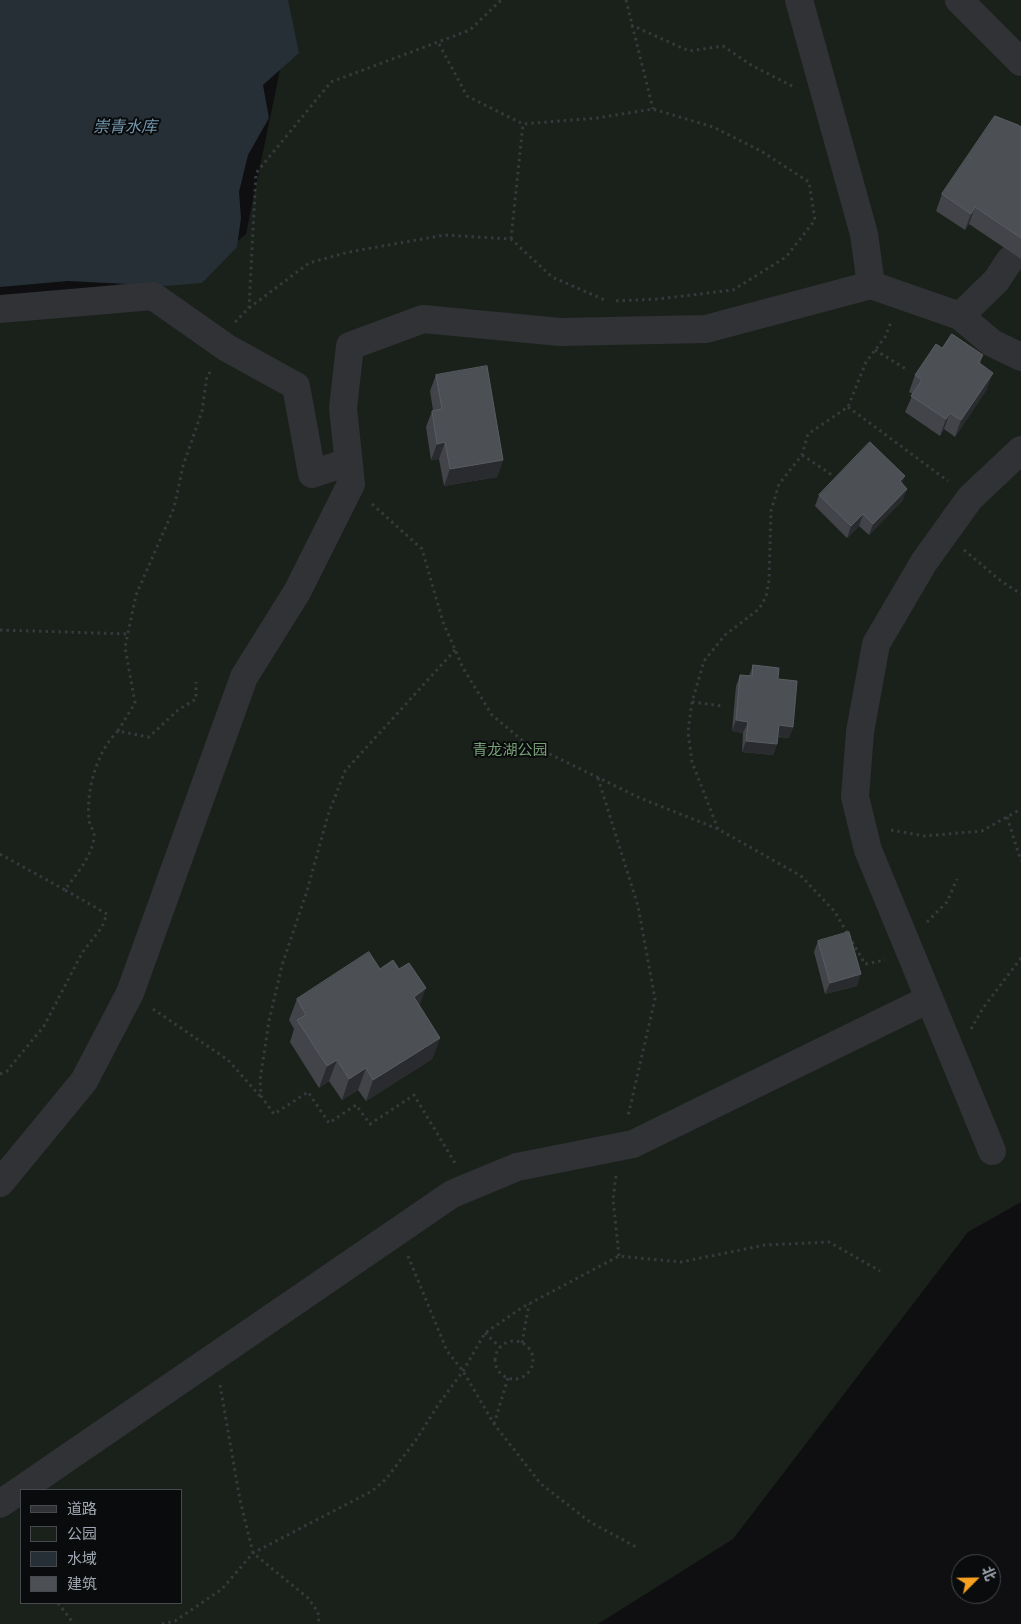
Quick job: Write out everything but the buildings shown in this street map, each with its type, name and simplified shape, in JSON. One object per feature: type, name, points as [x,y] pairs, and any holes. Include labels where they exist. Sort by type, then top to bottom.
[{"type":"street","points":[[799,0],[864,234],[871,285]]},
{"type":"street","points":[[959,0],[1021,62]]},
{"type":"street","points":[[960,316],[996,281],[1010,260]]},
{"type":"street","points":[[0,1183],[84,1081],[130,993],[244,677],[297,592],[349,473],[342,408],[350,346],[423,319],[560,332],[706,329],[871,285],[960,316],[992,343],[1021,357]]},
{"type":"street","points":[[0,309],[153,296],[222,344],[296,386],[312,474],[349,473]]},
{"type":"street","points":[[992,1151],[868,850],[855,797],[860,732],[876,644],[924,562],[970,498],[1021,450]]},
{"type":"street","points":[[22,1489],[452,1194],[517,1167],[633,1144],[929,999]]},
{"type":"street","points":[[0,1504],[20,1490]]},
{"type":"path","points":[[249,308],[256,173],[331,82],[439,44],[470,30],[501,0]]},
{"type":"path","points":[[626,0],[653,109]]},
{"type":"path","points":[[631,25],[689,51],[723,46],[751,65],[828,104]]},
{"type":"path","points":[[65,890],[91,852],[95,835],[89,820],[92,780],[111,738],[118,731],[135,704],[126,647],[136,595],[174,508],[183,466],[202,411],[207,376],[222,344],[249,308],[309,262],[349,252],[445,235],[511,239],[552,277],[604,301],[658,299],[733,290],[786,257],[815,220],[809,182],[761,151],[713,127],[653,109],[597,118],[524,124],[467,96],[439,44]]},
{"type":"path","points":[[511,239],[524,124]]},
{"type":"path","points":[[718,829],[692,762],[688,732],[692,702],[704,661],[725,635],[760,609],[766,597],[769,580],[771,511],[779,484],[802,455],[808,434],[848,407],[866,362],[885,336],[903,296]]},
{"type":"path","points":[[875,350],[906,369]]},
{"type":"path","points":[[848,407],[970,498]]},
{"type":"path","points":[[802,455],[832,476]]},
{"type":"path","points":[[349,473],[422,549],[443,622],[462,668],[492,715],[523,742],[640,798],[718,829],[801,876],[835,912],[866,964],[908,950],[947,902],[957,879]]},
{"type":"path","points":[[945,533],[1001,581],[1021,594]]},
{"type":"path","points":[[0,630],[128,634]]},
{"type":"path","points":[[261,1096],[260,1080],[269,1021],[282,965],[307,891],[328,815],[345,771],[455,650]]},
{"type":"path","points":[[118,731],[149,737],[178,710],[196,699],[196,682]]},
{"type":"path","points":[[692,702],[722,706]]},
{"type":"path","points":[[598,777],[638,906],[655,999],[621,1146],[613,1199],[619,1256]]},
{"type":"path","points":[[862,824],[924,836],[982,831],[1021,809]]},
{"type":"path","points":[[1007,817],[1021,861]]},
{"type":"path","points":[[0,854],[108,914],[102,926],[82,953],[44,1026],[7,1071],[0,1074]]},
{"type":"path","points":[[955,1062],[983,1008],[1021,958]]},
{"type":"path","points":[[130,993],[228,1060],[261,1096],[274,1114],[308,1092],[329,1123],[356,1105],[370,1124],[414,1095],[469,1187]]},
{"type":"path","points":[[399,1232],[447,1351],[463,1371],[494,1424],[541,1484],[590,1522],[638,1548]]},
{"type":"path","points":[[162,1624],[175,1621],[222,1589],[253,1553],[372,1491],[386,1479],[416,1440],[438,1405],[463,1371],[485,1333],[529,1304],[619,1256],[681,1262],[765,1245],[829,1242],[880,1272]]},
{"type":"path","points":[[522,1343],[529,1304]]},
{"type":"path","points":[[485,1333],[500,1347]]},
{"type":"path","points":[[510,1342],[522,1343],[531,1352],[533,1364],[530,1370],[521,1378],[508,1378],[498,1371],[495,1359],[500,1347],[510,1342]]},
{"type":"path","points":[[216,1357],[240,1500],[253,1553],[308,1598],[318,1612],[319,1624]]},
{"type":"path","points":[[494,1424],[508,1378]]},
{"type":"path","points":[[59,1604],[74,1624]]},
{"type":"green space","name":"青龙湖公园","points":[[282,0],[1021,0],[1021,1202],[968,1232],[733,1539],[598,1624],[0,1624],[0,301],[13,296],[196,276],[246,234],[286,41]]},
{"type":"water","name":"崇青水库","points":[[0,0],[288,0],[299,53],[263,85],[269,118],[248,155],[239,192],[241,218],[237,247],[202,283],[166,286],[68,281],[0,287]]}]
